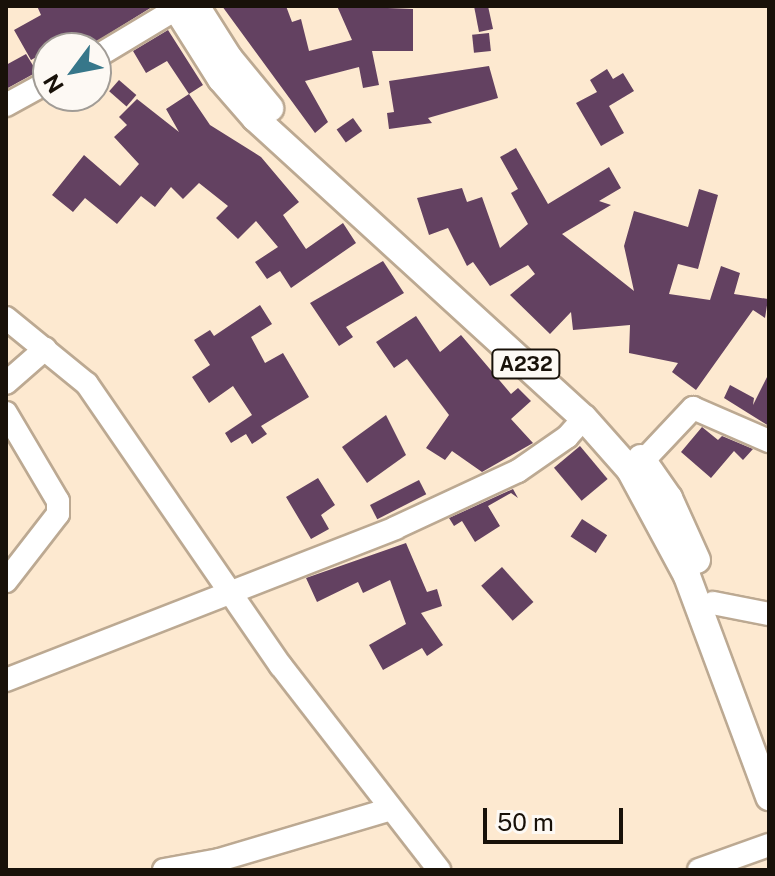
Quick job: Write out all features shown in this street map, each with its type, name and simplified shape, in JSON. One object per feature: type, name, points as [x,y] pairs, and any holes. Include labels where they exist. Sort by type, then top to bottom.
[{"type":"main road","name":"A232","points":[[183,7],[221,79],[274,137],[584,418],[630,470],[670,537],[769,797]]},
{"type":"main road","name":"A232","points":[[183,7],[306,146],[534,348],[643,461],[684,526],[769,759]]},
{"type":"street","points":[[112,48],[183,7]]},
{"type":"street","points":[[6,105],[32,91]]},
{"type":"street","points":[[6,318],[87,384],[119,425],[228,591],[439,870]]},
{"type":"street","points":[[6,383],[45,349]]},
{"type":"street","points":[[643,461],[693,408],[769,441]]},
{"type":"street","points":[[6,413],[58,501],[58,514],[6,581]]},
{"type":"street","points":[[6,680],[395,528],[518,471],[557,445],[584,418]]},
{"type":"street","points":[[713,603],[769,614]]},
{"type":"street","points":[[164,870],[219,860],[391,809]]},
{"type":"street","points":[[699,870],[769,845]]},
{"type":"building","points":[[37,6],[152,6],[112,32],[32,32],[31,60],[14,30],[41,15]]},
{"type":"building","points":[[222,6],[286,6],[292,22],[301,19],[309,51],[352,40],[337,6],[413,9],[413,51],[372,51],[379,85],[363,88],[359,67],[305,81],[328,122],[315,133]]},
{"type":"building","points":[[474,6],[488,6],[493,29],[479,32]]},
{"type":"building","points":[[168,30],[203,85],[189,94],[167,61],[146,73],[133,51]]},
{"type":"building","points":[[489,33],[491,51],[474,53],[472,35]]},
{"type":"building","points":[[26,54],[32,64],[32,75],[6,89],[6,65]]},
{"type":"building","points":[[489,66],[498,98],[428,118],[432,123],[389,129],[387,113],[394,112],[389,81]]},
{"type":"building","points":[[607,69],[613,79],[623,73],[634,91],[609,106],[624,133],[601,146],[576,103],[597,92],[590,80]]},
{"type":"building","points":[[119,80],[136,95],[127,106],[112,94],[112,88]]},
{"type":"building","points":[[189,94],[210,125],[261,157],[299,202],[283,215],[306,249],[343,223],[356,243],[291,288],[280,271],[267,279],[255,262],[278,247],[256,221],[238,239],[216,218],[228,206],[199,183],[183,199],[171,187],[155,207],[141,196],[117,224],[85,198],[73,212],[52,195],[84,155],[120,186],[139,164],[114,137],[127,125],[119,117],[137,99],[179,132],[166,109]]},
{"type":"building","points":[[353,118],[362,131],[346,143],[337,129]]},
{"type":"building","points":[[516,148],[548,204],[609,167],[621,188],[599,201],[611,205],[562,234],[634,291],[624,246],[634,211],[688,227],[699,189],[718,195],[698,269],[678,264],[669,294],[710,300],[721,266],[740,273],[734,294],[768,299],[765,318],[753,310],[696,390],[672,372],[678,363],[629,353],[630,325],[573,330],[571,312],[550,334],[510,295],[535,274],[528,265],[490,286],[473,262],[467,266],[448,228],[429,235],[417,198],[462,188],[467,202],[482,197],[500,248],[528,224],[511,193],[518,189],[500,157]]},
{"type":"building","points":[[383,261],[404,293],[346,327],[353,337],[339,346],[310,303]]},
{"type":"building","points":[[260,305],[272,324],[251,337],[265,363],[283,353],[309,397],[261,426],[267,434],[252,444],[246,434],[231,443],[225,433],[252,415],[233,386],[209,403],[192,377],[210,365],[194,340],[210,330],[214,336]]},
{"type":"building","points":[[416,316],[440,352],[461,335],[511,394],[518,388],[531,401],[511,419],[533,443],[482,472],[452,451],[445,460],[426,448],[449,415],[407,359],[394,368],[376,342]]},
{"type":"building","points":[[769,373],[769,426],[724,398],[730,385],[754,398],[753,405]]},
{"type":"building","points":[[386,415],[406,455],[367,483],[342,447]]},
{"type":"building","points":[[702,427],[718,440],[722,436],[753,449],[743,460],[734,451],[711,478],[681,452]]},
{"type":"building","points":[[580,446],[608,479],[582,501],[554,468]]},
{"type":"building","points":[[318,478],[335,505],[321,515],[329,529],[311,539],[286,497]]},
{"type":"building","points":[[419,480],[426,494],[377,519],[370,505]]},
{"type":"building","points":[[513,489],[518,498],[511,493],[488,506],[500,526],[475,542],[462,521],[454,526],[449,518]]},
{"type":"building","points":[[582,519],[607,535],[596,553],[571,537]]},
{"type":"building","points":[[406,543],[427,592],[437,589],[442,606],[421,613],[443,645],[427,656],[422,648],[383,670],[369,645],[406,624],[390,580],[363,593],[358,582],[317,602],[306,578]]},
{"type":"building","points":[[502,567],[533,602],[513,621],[481,586]]}]
